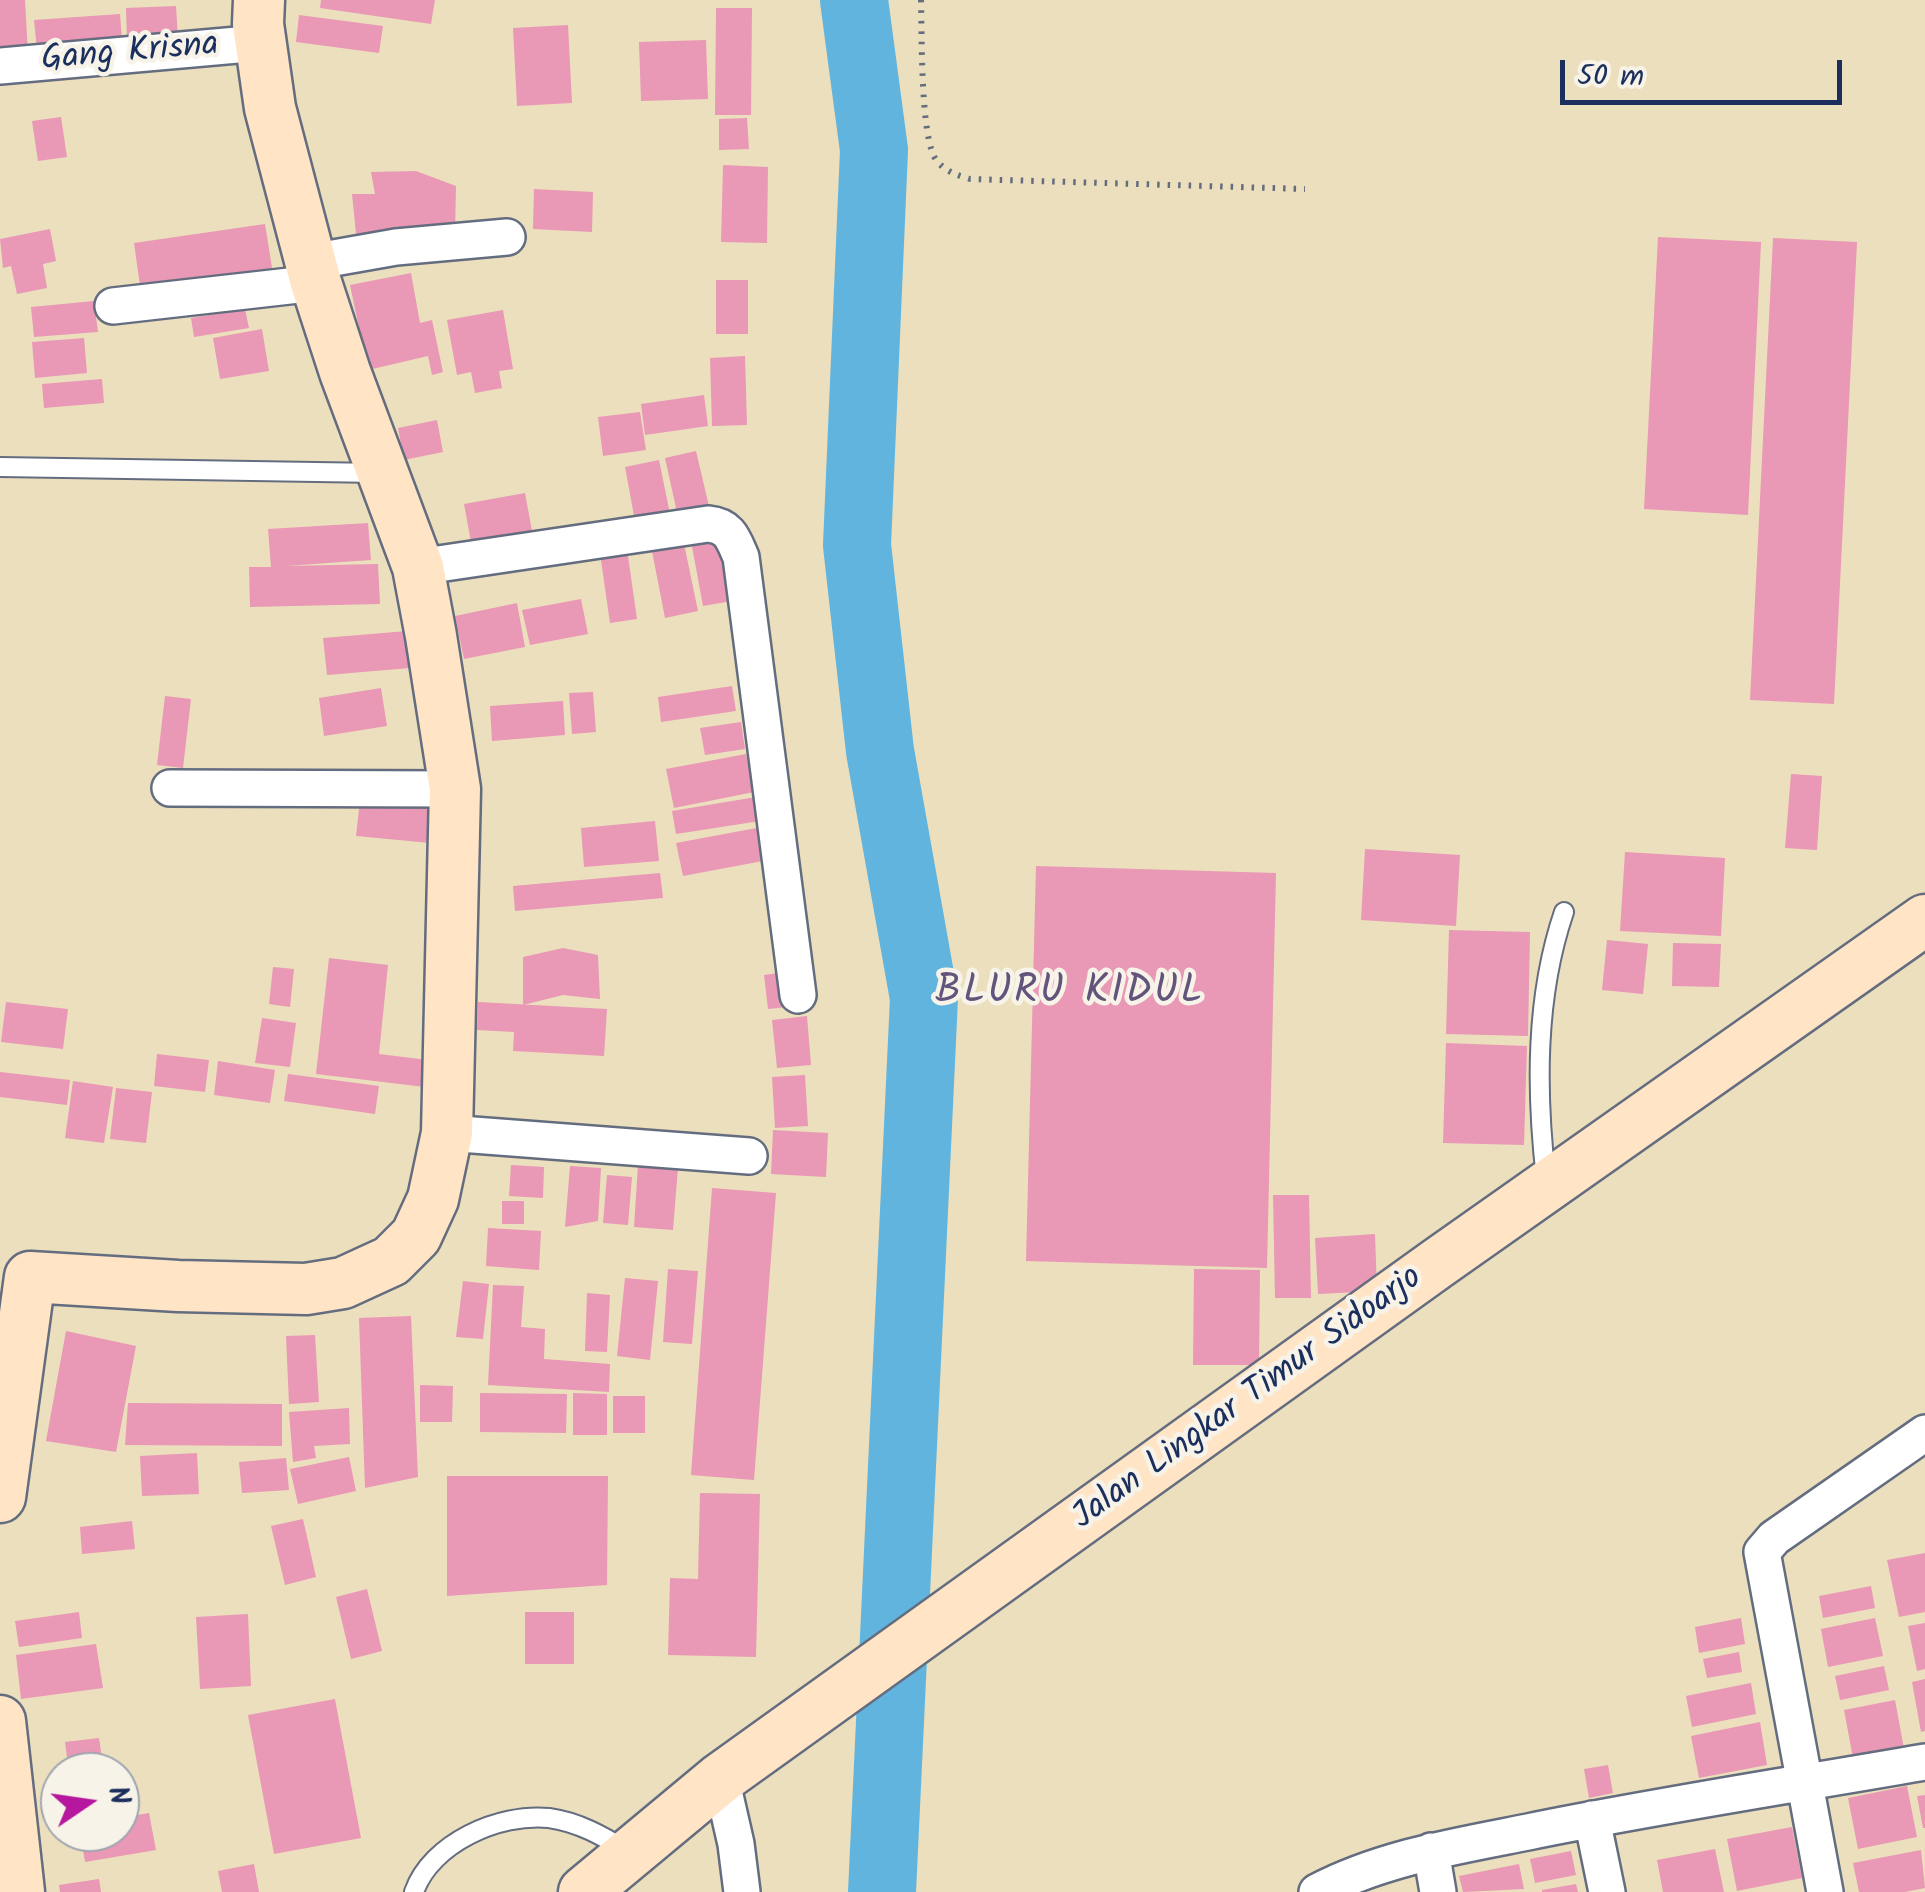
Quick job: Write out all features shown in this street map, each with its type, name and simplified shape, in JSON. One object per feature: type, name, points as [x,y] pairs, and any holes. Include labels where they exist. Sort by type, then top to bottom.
[{"type":"street","name":"Gang Krisna","points":[[0,66],[260,22]]},
{"type":"street","points":[[0,1497],[15,1276],[306,1290],[343,1283],[391,1262],[416,1236],[432,1200],[447,1134],[455,790],[418,566],[344,372],[313,273],[270,108],[260,22]]},
{"type":"street","points":[[114,306],[313,273],[396,247],[507,236]]},
{"type":"street","points":[[418,566],[708,524],[720,525],[730,532],[741,556],[798,995]]},
{"type":"street","points":[[170,788],[455,790]]},
{"type":"street","name":"Jalan Lingkar Timur Sidoarjo","points":[[584,1892],[738,1767],[1925,920]]},
{"type":"street","points":[[447,1134],[749,1156]]},
{"type":"street","points":[[1825,1892],[1762,1552],[1774,1538],[1925,1433]]},
{"type":"street","points":[[0,1721],[19,1892]]},
{"type":"street","points":[[1317,1892],[1431,1851],[1925,1762]]},
{"type":"street","points":[[738,1767],[736,1844],[742,1892]]},
{"type":"street","points":[[1592,1819],[1607,1892]]},
{"type":"street","points":[[1431,1851],[1438,1892]]},
{"type":"lane","points":[[0,467],[385,473]]},
{"type":"lane","points":[[1547,1188],[1540,1041],[1552,946],[1564,912]]},
{"type":"lane","points":[[414,1892],[419,1878],[439,1855],[490,1826],[527,1819],[548,1818],[580,1826],[630,1854]]},
{"type":"path","points":[[921,0],[926,124],[934,158],[948,172],[970,180],[1305,189]]},
{"type":"building","points":[[0,0],[25,0],[28,54],[0,55]]},
{"type":"building","points":[[321,0],[435,0],[431,24],[320,8]]},
{"type":"building","points":[[176,6],[178,39],[127,41],[126,8]]},
{"type":"building","points":[[716,8],[752,8],[751,115],[715,115]]},
{"type":"building","points":[[120,14],[123,53],[38,60],[34,20]]},
{"type":"building","points":[[299,15],[383,26],[379,53],[296,42]]},
{"type":"building","points":[[568,25],[572,103],[517,106],[513,28]]},
{"type":"building","points":[[706,40],[708,99],[641,101],[639,42]]},
{"type":"building","points":[[61,117],[67,157],[38,161],[32,121]]},
{"type":"building","points":[[747,118],[749,149],[719,150],[719,119]]},
{"type":"building","points":[[723,165],[768,167],[767,243],[721,242]]},
{"type":"building","points":[[416,171],[456,186],[455,234],[410,227],[356,234],[352,194],[375,194],[371,172]]},
{"type":"building","points":[[534,189],[593,192],[592,232],[533,229]]},
{"type":"building","points":[[265,224],[273,274],[141,293],[134,243]]},
{"type":"building","points":[[50,229],[56,261],[43,264],[47,288],[17,294],[11,266],[3,268],[0,239]]},
{"type":"building","points":[[1658,237],[1761,242],[1748,515],[1644,509]]},
{"type":"building","points":[[1773,238],[1857,242],[1834,704],[1750,700]]},
{"type":"building","points":[[411,273],[420,323],[432,320],[443,372],[432,375],[428,356],[368,370],[350,285]]},
{"type":"building","points":[[716,280],[748,280],[748,334],[716,334]]},
{"type":"building","points":[[94,301],[98,332],[34,337],[31,307]]},
{"type":"building","points":[[245,309],[249,328],[194,337],[191,318]]},
{"type":"building","points":[[503,310],[513,369],[499,371],[502,388],[475,393],[471,372],[457,375],[447,320]]},
{"type":"building","points":[[262,329],[269,371],[220,379],[213,338]]},
{"type":"building","points":[[84,338],[87,373],[35,378],[32,342]]},
{"type":"building","points":[[745,356],[747,425],[712,426],[710,358]]},
{"type":"building","points":[[102,379],[104,403],[44,408],[42,384]]},
{"type":"building","points":[[704,395],[708,426],[645,435],[641,404]]},
{"type":"building","points":[[640,412],[646,450],[603,456],[598,417]]},
{"type":"building","points":[[437,420],[443,452],[404,460],[398,428]]},
{"type":"building","points":[[696,451],[712,519],[680,526],[665,458]]},
{"type":"building","points":[[659,460],[670,514],[635,521],[625,467]]},
{"type":"building","points":[[525,493],[532,531],[471,542],[464,504]]},
{"type":"building","points":[[368,523],[371,560],[286,566],[378,564],[380,604],[250,607],[249,567],[271,567],[268,529]]},
{"type":"building","points":[[719,535],[732,601],[703,606],[691,541]]},
{"type":"building","points":[[683,539],[698,611],[665,618],[651,546]]},
{"type":"building","points":[[627,549],[637,619],[610,623],[600,553]]},
{"type":"building","points":[[581,599],[588,634],[530,645],[522,610]]},
{"type":"building","points":[[517,603],[525,647],[464,659],[455,616]]},
{"type":"building","points":[[407,631],[410,668],[327,675],[323,638]]},
{"type":"building","points":[[732,686],[736,711],[661,722],[658,697]]},
{"type":"building","points":[[381,688],[387,726],[324,736],[319,698]]},
{"type":"building","points":[[593,692],[596,732],[572,734],[569,693]]},
{"type":"building","points":[[165,696],[191,699],[183,768],[157,765]]},
{"type":"building","points":[[563,701],[565,735],[492,741],[490,706]]},
{"type":"building","points":[[741,722],[745,749],[705,755],[700,728]]},
{"type":"building","points":[[746,754],[754,792],[674,808],[666,769]]},
{"type":"building","points":[[1791,774],[1822,776],[1817,850],[1785,848]]},
{"type":"building","points":[[756,797],[760,821],[676,834],[672,811]]},
{"type":"building","points":[[360,800],[433,807],[430,843],[356,836]]},
{"type":"building","points":[[655,821],[659,861],[584,867],[581,828]]},
{"type":"building","points":[[762,827],[768,860],[683,876],[676,843]]},
{"type":"building","points":[[1365,849],[1460,855],[1456,926],[1361,920]]},
{"type":"building","points":[[1625,852],[1725,858],[1721,936],[1620,931]]},
{"type":"building","points":[[1036,866],[1276,873],[1267,1268],[1026,1261]]},
{"type":"building","points":[[660,873],[663,898],[515,911],[513,886]]},
{"type":"building","points":[[1449,930],[1530,932],[1528,1036],[1446,1034]]},
{"type":"building","points":[[1607,940],[1648,944],[1643,994],[1602,990]]},
{"type":"building","points":[[1673,943],[1721,944],[1719,987],[1672,986]]},
{"type":"building","points":[[563,948],[598,955],[600,999],[563,995],[523,1005],[523,957]]},
{"type":"building","points":[[329,958],[388,965],[379,1054],[428,1060],[425,1087],[316,1074]]},
{"type":"building","points":[[273,967],[294,969],[290,1007],[269,1004]]},
{"type":"building","points":[[795,971],[798,1006],[768,1009],[764,975]]},
{"type":"building","points":[[6,1002],[68,1009],[63,1049],[1,1042]]},
{"type":"building","points":[[478,1002],[607,1009],[604,1056],[513,1051],[514,1032],[477,1030]]},
{"type":"building","points":[[807,1016],[811,1065],[777,1068],[772,1020]]},
{"type":"building","points":[[262,1018],[296,1023],[290,1067],[255,1063]]},
{"type":"building","points":[[1446,1043],[1527,1046],[1524,1145],[1443,1143]]},
{"type":"building","points":[[157,1054],[209,1060],[205,1092],[154,1086]]},
{"type":"building","points":[[218,1061],[275,1070],[270,1103],[214,1095]]},
{"type":"building","points":[[0,1072],[70,1080],[67,1105],[0,1097]]},
{"type":"building","points":[[288,1074],[379,1086],[375,1114],[284,1101]]},
{"type":"building","points":[[805,1075],[808,1126],[775,1128],[772,1077]]},
{"type":"building","points":[[73,1081],[113,1087],[104,1143],[65,1138]]},
{"type":"building","points":[[116,1088],[152,1092],[146,1143],[110,1139]]},
{"type":"building","points":[[773,1130],[828,1133],[826,1177],[771,1174]]},
{"type":"building","points":[[511,1165],[544,1167],[543,1198],[509,1196]]},
{"type":"building","points":[[638,1165],[678,1168],[673,1230],[634,1227]]},
{"type":"building","points":[[570,1166],[601,1168],[598,1221],[565,1227]]},
{"type":"building","points":[[607,1175],[632,1177],[628,1225],[603,1223]]},
{"type":"building","points":[[712,1188],[776,1193],[754,1480],[691,1475]]},
{"type":"building","points":[[1273,1195],[1309,1195],[1311,1298],[1275,1298]]},
{"type":"building","points":[[502,1201],[524,1201],[524,1224],[502,1224]]},
{"type":"building","points":[[488,1228],[541,1231],[539,1270],[486,1266]]},
{"type":"building","points":[[1375,1234],[1377,1291],[1318,1294],[1315,1238]]},
{"type":"building","points":[[668,1269],[698,1271],[692,1344],[663,1342]]},
{"type":"building","points":[[1194,1269],[1260,1270],[1259,1365],[1193,1365]]},
{"type":"building","points":[[625,1278],[658,1281],[650,1360],[617,1356]]},
{"type":"building","points":[[463,1281],[489,1284],[483,1339],[456,1337]]},
{"type":"building","points":[[493,1285],[524,1286],[521,1327],[545,1329],[544,1359],[610,1364],[609,1392],[488,1385]]},
{"type":"building","points":[[587,1293],[610,1295],[607,1352],[585,1351]]},
{"type":"building","points":[[411,1316],[418,1477],[365,1488],[359,1318]]},
{"type":"building","points":[[66,1331],[136,1346],[116,1452],[46,1441]]},
{"type":"building","points":[[315,1335],[319,1402],[289,1404],[286,1336]]},
{"type":"building","points":[[420,1385],[453,1386],[452,1422],[420,1422]]},
{"type":"building","points":[[480,1393],[567,1394],[566,1433],[480,1432]]},
{"type":"building","points":[[573,1393],[607,1394],[607,1435],[573,1435]]},
{"type":"building","points":[[613,1396],[645,1396],[645,1433],[613,1433]]},
{"type":"building","points":[[128,1403],[282,1404],[282,1446],[125,1445]]},
{"type":"building","points":[[349,1408],[350,1444],[314,1446],[316,1458],[293,1462],[289,1412]]},
{"type":"building","points":[[197,1453],[199,1494],[142,1496],[140,1456]]},
{"type":"building","points":[[349,1457],[356,1491],[298,1504],[290,1469]]},
{"type":"building","points":[[286,1458],[289,1490],[242,1493],[239,1462]]},
{"type":"building","points":[[447,1476],[608,1476],[607,1585],[447,1596]]},
{"type":"building","points":[[700,1493],[760,1494],[756,1657],[668,1655],[670,1578],[698,1579]]},
{"type":"building","points":[[303,1519],[316,1577],[285,1585],[271,1526]]},
{"type":"building","points":[[132,1521],[135,1549],[82,1554],[80,1527]]},
{"type":"building","points":[[1925,1553],[1925,1612],[1899,1617],[1887,1560]]},
{"type":"building","points":[[1871,1586],[1875,1608],[1823,1618],[1819,1596]]},
{"type":"building","points":[[367,1589],[382,1651],[351,1659],[336,1597]]},
{"type":"building","points":[[79,1612],[82,1638],[19,1647],[15,1621]]},
{"type":"building","points":[[525,1612],[574,1612],[574,1664],[525,1664]]},
{"type":"building","points":[[248,1614],[251,1686],[200,1689],[196,1617]]},
{"type":"building","points":[[1741,1618],[1745,1644],[1699,1653],[1695,1627]]},
{"type":"building","points":[[1875,1618],[1883,1656],[1828,1667],[1821,1629]]},
{"type":"building","points":[[1925,1623],[1925,1669],[1917,1671],[1908,1626]]},
{"type":"building","points":[[96,1644],[103,1688],[21,1699],[16,1655]]},
{"type":"building","points":[[1739,1652],[1742,1672],[1707,1678],[1703,1659]]},
{"type":"building","points":[[1884,1666],[1889,1690],[1840,1700],[1835,1676]]},
{"type":"building","points":[[1925,1679],[1925,1731],[1921,1732],[1912,1682]]},
{"type":"building","points":[[1751,1683],[1756,1714],[1692,1727],[1686,1696]]},
{"type":"building","points":[[335,1699],[361,1838],[274,1854],[248,1715]]},
{"type":"building","points":[[1895,1700],[1904,1749],[1853,1758],[1844,1710]]},
{"type":"building","points":[[1760,1722],[1767,1765],[1699,1778],[1691,1736]]},
{"type":"building","points":[[99,1738],[101,1752],[66,1752],[65,1742]]},
{"type":"building","points":[[1608,1765],[1613,1793],[1589,1798],[1584,1769]]},
{"type":"building","points":[[1907,1786],[1917,1837],[1858,1849],[1848,1798]]},
{"type":"building","points":[[1925,1795],[1925,1828],[1923,1828],[1917,1796]]},
{"type":"building","points":[[149,1813],[156,1850],[85,1862],[83,1852],[140,1852],[140,1815]]},
{"type":"building","points":[[1792,1827],[1802,1878],[1737,1891],[1727,1839]]},
{"type":"building","points":[[1715,1849],[1724,1892],[1663,1892],[1657,1860]]},
{"type":"building","points":[[1921,1850],[1925,1888],[1859,1892],[1853,1863]]},
{"type":"building","points":[[1571,1851],[1576,1875],[1535,1883],[1530,1859]]},
{"type":"building","points":[[254,1864],[259,1892],[222,1892],[218,1871]]},
{"type":"building","points":[[1519,1864],[1524,1889],[1463,1892],[1459,1876]]},
{"type":"building","points":[[99,1879],[101,1892],[60,1892],[59,1885]]},
{"type":"building","points":[[1576,1884],[1578,1892],[1542,1892],[1542,1890]]},
{"type":"waterway","points":[[854,0],[874,150],[857,545],[880,751],[924,998],[882,1892]]},
{"type":"district","name":"BLURU KIDUL","points":[[1070,995]]}]
